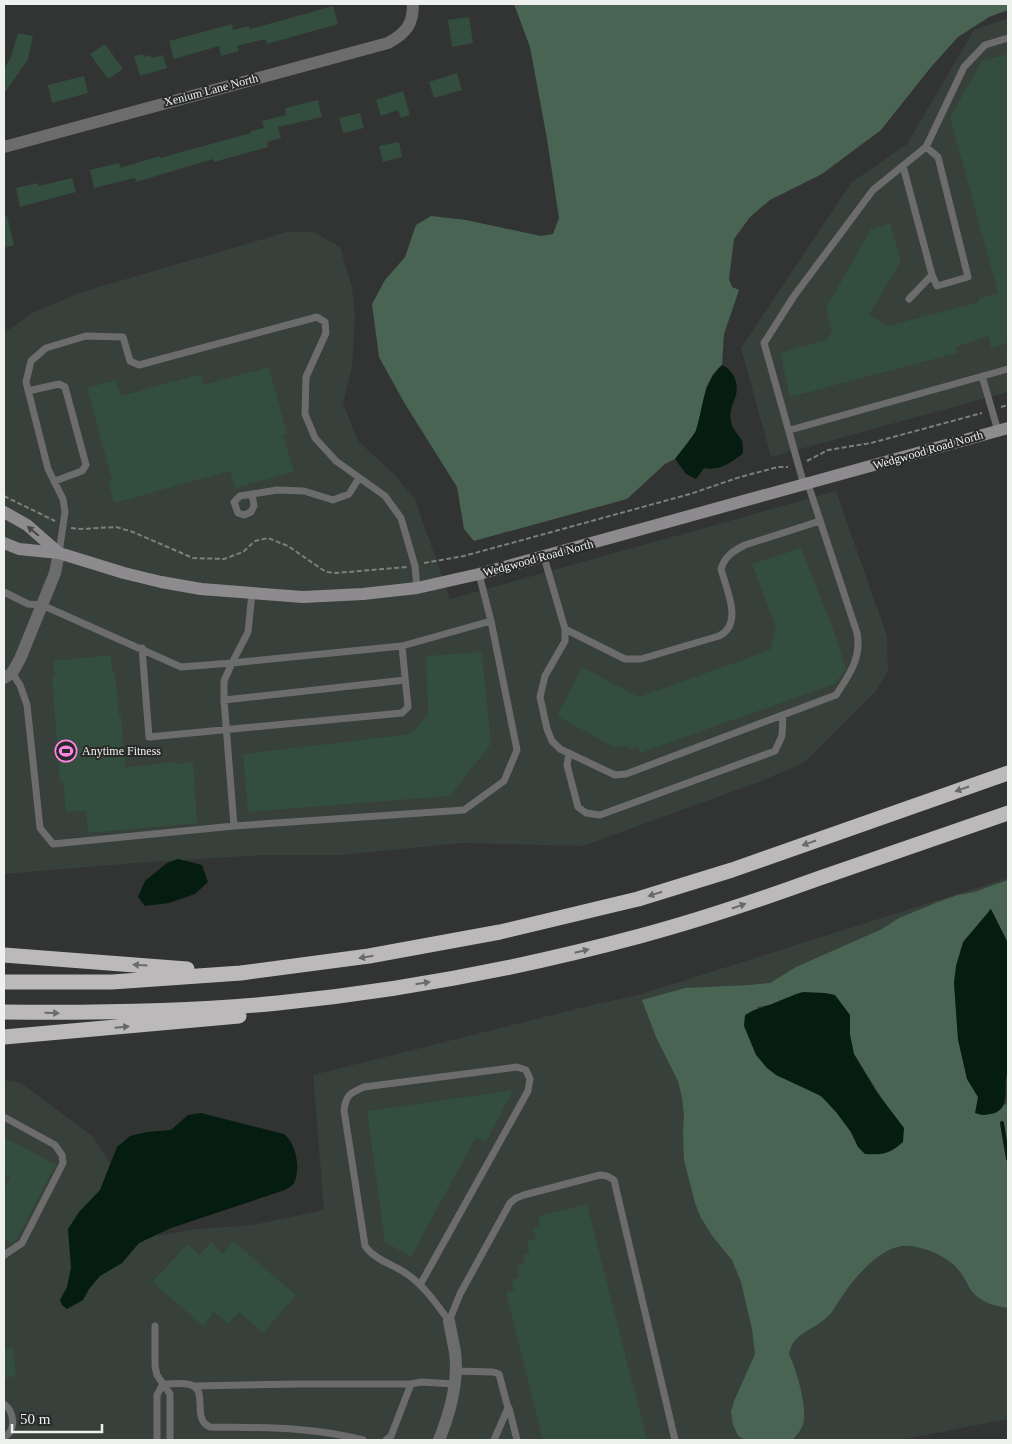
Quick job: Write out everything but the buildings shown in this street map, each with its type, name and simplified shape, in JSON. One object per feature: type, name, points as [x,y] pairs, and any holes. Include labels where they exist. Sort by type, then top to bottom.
[{"type":"highway","points":[[4,982],[112,982],[241,973],[369,956],[510,930],[638,899],[732,870],[1008,773]]},
{"type":"highway","points":[[4,1038],[262,1014],[478,974],[641,936],[739,906],[1008,813]]},
{"type":"highway","points":[[4,955],[241,973]]},
{"type":"highway","points":[[4,1012],[75,1013],[176,1010],[278,1003],[403,987]]},
{"type":"street","name":"Xenium Lane North","points":[[4,147],[388,42],[406,32],[413,15],[413,4]]},
{"type":"street","name":"Wedgwood Road North","points":[[4,543],[19,549],[59,553],[161,582],[201,588],[303,597],[363,594],[418,588],[479,574],[1003,429]]},
{"type":"street","name":"Wedgwood Road North","points":[[4,512],[27,526],[59,553]]},
{"type":"street","points":[[8,676],[20,659],[55,573],[59,553]]},
{"type":"street","points":[[439,1440],[449,1411],[455,1378],[455,1354],[449,1321]]},
{"type":"lane","points":[[544,556],[565,630],[565,641],[545,676],[540,697],[552,742],[560,749],[616,775],[626,774],[836,695],[852,670],[860,645],[858,633],[820,521],[798,465],[790,430],[764,343],[794,296],[873,190],[926,147],[964,68],[985,45],[1008,38]]},
{"type":"lane","points":[[903,166],[932,275],[937,286],[968,277],[938,157],[926,147]]},
{"type":"lane","points":[[909,299],[932,275]]},
{"type":"lane","points":[[59,553],[65,512],[62,499],[48,469],[28,392],[26,382],[31,361],[46,348],[86,336],[123,337],[130,362],[139,365],[318,318],[324,322],[326,333],[306,377],[305,414],[315,438],[336,462],[385,496],[401,518],[415,566],[418,588]]},
{"type":"lane","points":[[790,430],[1008,369]]},
{"type":"lane","points":[[982,376],[992,410],[1003,429]]},
{"type":"lane","points":[[28,392],[58,384],[65,387],[86,464],[82,471],[55,482]]},
{"type":"lane","points":[[252,494],[277,490],[304,491],[333,500],[349,494],[359,478]]},
{"type":"lane","points":[[565,630],[625,659],[641,660],[719,636],[725,633],[733,617],[721,569],[723,562],[728,556],[734,550],[745,545],[820,521]]},
{"type":"lane","points":[[8,676],[20,685],[27,705],[40,828],[53,844],[234,826],[464,810],[504,781],[517,750],[491,621],[479,574]]},
{"type":"lane","points":[[4,592],[28,604],[42,604],[142,648],[180,667],[402,646],[491,621]]},
{"type":"lane","points":[[234,826],[225,729],[224,681],[248,632],[252,593]]},
{"type":"lane","points":[[142,648],[149,737],[402,713],[408,707],[402,646]]},
{"type":"lane","points":[[224,700],[405,680]]},
{"type":"lane","points":[[569,753],[567,765],[578,808],[586,813],[600,814],[775,751],[782,736],[783,715]]},
{"type":"lane","points":[[420,1285],[528,1091],[530,1079],[526,1070],[517,1067],[364,1087],[352,1092],[346,1099],[344,1110],[365,1246],[370,1253],[405,1273],[420,1285],[431,1296],[449,1321]]},
{"type":"lane","points":[[4,1117],[55,1145],[62,1155],[63,1163],[22,1243],[4,1256]]},
{"type":"lane","points":[[449,1321],[460,1294],[510,1203],[524,1195],[600,1175],[607,1176],[614,1180],[675,1440]]},
{"type":"lane","points":[[4,1247],[11,1251]]},
{"type":"lane","points":[[155,1326],[155,1366],[158,1375],[170,1394],[170,1440]]},
{"type":"lane","points":[[163,1384],[188,1384],[194,1386],[411,1384],[493,1372],[499,1374],[517,1440]]},
{"type":"lane","points":[[157,1440],[157,1395],[163,1384]]},
{"type":"lane","points":[[386,1440],[391,1436],[411,1384]]},
{"type":"lane","points":[[194,1386],[199,1393],[201,1420],[204,1425],[210,1427],[297,1428],[335,1433],[363,1440]]},
{"type":"lane","points":[[4,1404],[10,1410],[13,1429],[10,1434],[4,1437]]},
{"type":"lane","points":[[494,1440],[508,1408]]},
{"type":"path","points":[[4,496],[63,524],[82,529],[116,527],[133,532],[193,558],[224,558],[243,552],[255,541],[268,538],[288,546],[326,572],[336,573],[415,566],[464,556],[636,510],[778,467],[798,465],[828,450],[871,443],[1008,405]]},
{"type":"shaded area","points":[[514,4],[1008,4],[1008,10],[989,17],[958,37],[931,67],[881,130],[822,174],[770,200],[750,217],[734,239],[729,279],[732,287],[739,290],[724,334],[722,365],[713,374],[706,388],[696,432],[675,459],[665,464],[627,499],[474,541],[464,529],[457,487],[405,404],[379,357],[372,304],[385,280],[405,257],[416,225],[431,216],[466,220],[541,236],[553,234],[559,218],[547,139],[530,47]]},
{"type":"shaded area","points":[[1008,18],[1008,392],[771,457],[741,348],[851,183],[907,144],[974,30]]},
{"type":"shaded area","points":[[287,232],[314,232],[340,247],[352,287],[355,316],[352,368],[343,403],[358,441],[394,474],[415,499],[450,599],[836,491],[887,636],[888,671],[875,692],[804,763],[756,783],[583,846],[463,843],[342,855],[263,855],[4,874],[4,333],[32,313],[82,292]]},
{"type":"shaded area","points":[[722,365],[730,370],[735,378],[737,388],[730,418],[733,427],[742,441],[743,453],[725,465],[709,469],[704,468],[696,479],[686,474],[675,459],[695,432],[707,388],[715,372]]},
{"type":"shaded area","points":[[178,859],[202,865],[208,882],[195,894],[169,903],[145,906],[138,897],[145,881],[167,863]]},
{"type":"shaded area","points":[[1008,878],[1008,1419],[900,1440],[4,1440],[4,1080],[21,1083],[92,1136],[158,1236],[195,1229],[253,1225],[324,1210],[313,1075],[638,995]]},
{"type":"shaded area","points":[[1008,880],[1008,943],[990,909],[954,982],[958,1040],[967,1079],[978,1097],[1006,1105],[1008,1100],[1008,1308],[991,1304],[976,1296],[951,1262],[928,1250],[902,1246],[881,1254],[854,1280],[829,1315],[792,1344],[789,1354],[800,1386],[804,1413],[803,1423],[798,1433],[792,1440],[746,1440],[738,1436],[733,1425],[731,1412],[755,1354],[752,1329],[741,1282],[732,1260],[713,1237],[701,1218],[695,1203],[684,1160],[684,1115],[678,1081],[656,1037],[642,1000],[685,988],[770,983],[796,967],[882,929],[899,918],[958,895],[974,892]],"holes":[[[770,1005],[850,1015],[850,1035],[854,1054],[888,1108],[858,1147],[843,1120],[822,1097],[805,1087],[776,1075],[757,1007]]]},
{"type":"shaded area","points":[[991,909],[1008,943],[1008,1071],[1003,1106],[995,1113],[982,1115],[975,1113],[978,1097],[967,1079],[958,1039],[954,982],[956,966],[963,942]]},
{"type":"shaded area","points":[[803,992],[835,995],[850,1015],[850,1035],[854,1054],[876,1091],[904,1128],[903,1142],[894,1149],[882,1154],[865,1154],[858,1147],[851,1132],[836,1112],[821,1096],[776,1075],[756,1055],[744,1026],[745,1015],[755,1009]]},
{"type":"shaded area","points":[[201,1113],[284,1134],[292,1143],[296,1157],[297,1171],[294,1183],[285,1190],[171,1228],[139,1243],[122,1263],[100,1276],[83,1300],[67,1309],[60,1300],[67,1287],[71,1268],[68,1229],[79,1212],[100,1190],[117,1147],[130,1136],[171,1130],[188,1115]]},
{"type":"waterway","points":[[1002,1123],[1008,1159]]},
{"type":"place","name":"Anytime Fitness","points":[[66,751]]}]
